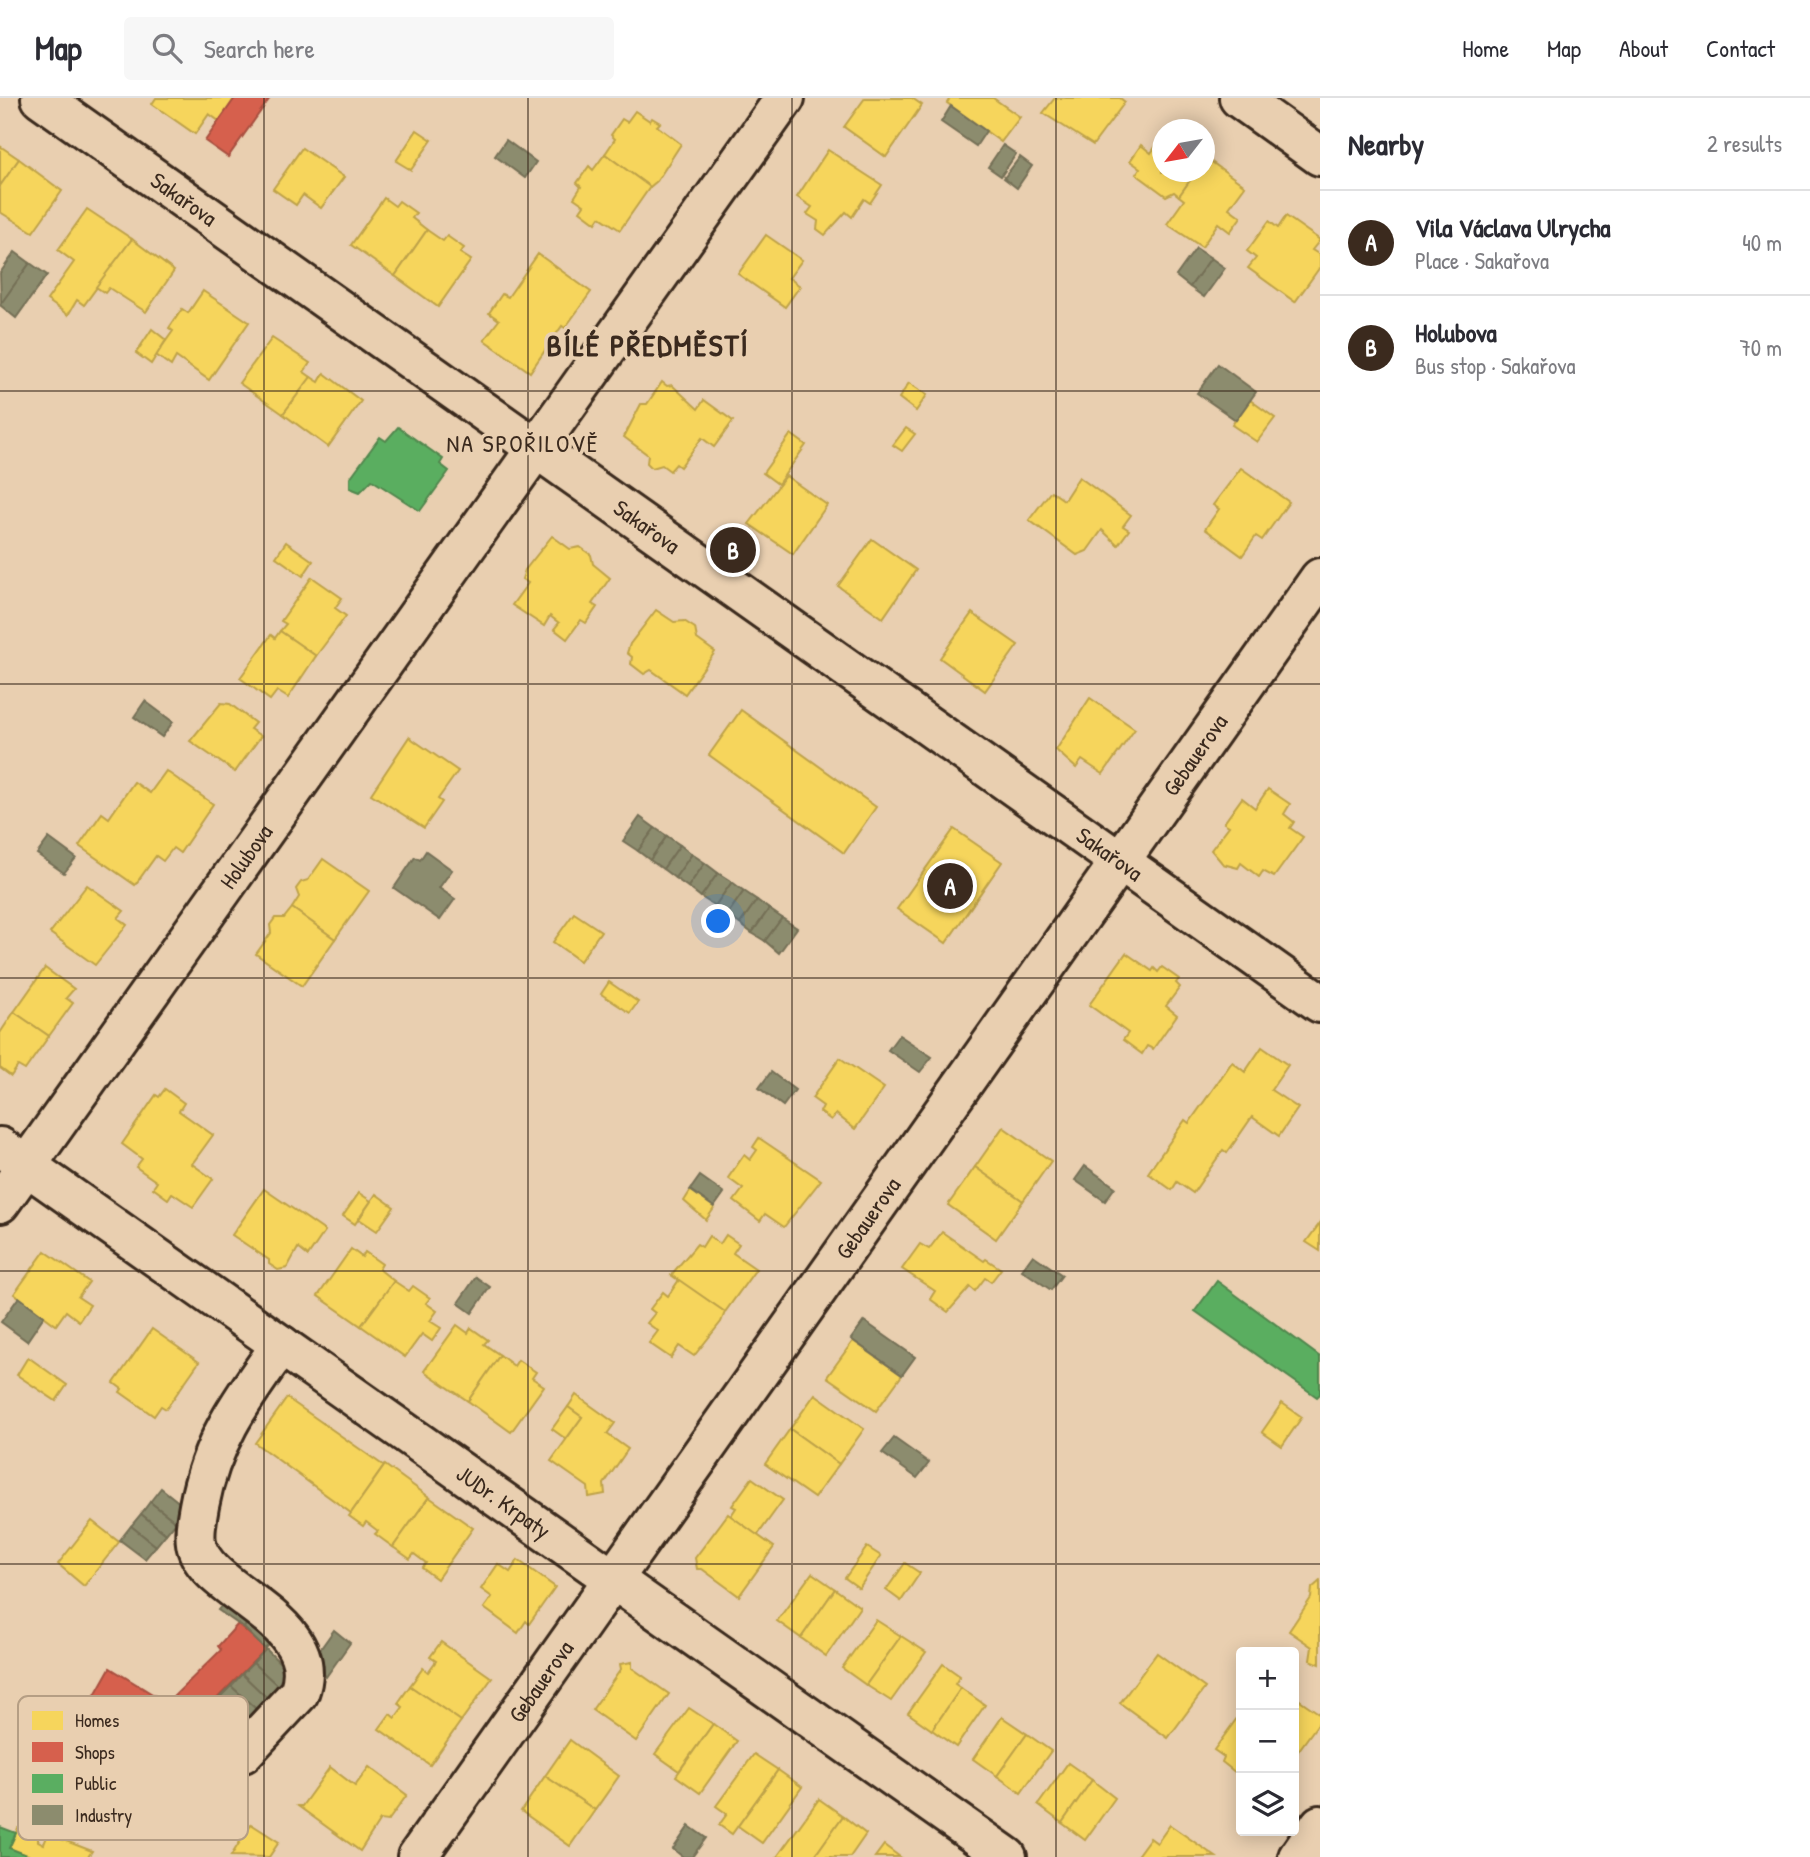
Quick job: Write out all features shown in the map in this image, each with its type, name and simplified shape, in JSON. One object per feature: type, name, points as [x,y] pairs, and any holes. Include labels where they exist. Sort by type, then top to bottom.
[{"type":"street","name":"Sakařova","points":[[41,98],[1320,1003]]},
{"type":"street","name":"Holubova","points":[[0,1203],[13,1156],[536,449],[785,98]]},
{"type":"street","points":[[1239,98],[1320,156]]},
{"type":"street","name":"Gebauerova","points":[[417,1857],[1320,578]]},
{"type":"street","name":"JUDr. Krpaty","points":[[13,1156],[1007,1857]]},
{"type":"street","points":[[248,1748],[299,1693],[303,1681],[302,1669],[286,1634],[271,1617],[203,1560],[195,1545],[196,1524],[202,1491],[218,1441],[232,1415],[281,1345]]},
{"type":"street","points":[[1298,1857],[1320,1825]]},
{"type":"building: Homes","points":[[156,98],[235,98],[219,121],[209,114],[195,134],[152,104]]},
{"type":"building: Homes","points":[[865,98],[912,98],[922,105],[886,157],[844,127]]},
{"type":"building: Homes","points":[[950,98],[993,98],[1020,117],[1001,142],[947,103]]},
{"type":"building: Homes","points":[[1055,98],[1120,98],[1125,102],[1093,145],[1043,113]]},
{"type":"building: Homes","points":[[635,111],[650,121],[652,118],[660,123],[657,126],[681,144],[657,181],[650,187],[605,154],[615,139],[611,135],[622,119],[627,122]]},
{"type":"building: Homes","points":[[417,130],[432,140],[411,170],[396,161]]},
{"type":"building: Homes","points":[[1141,145],[1151,153],[1152,182],[1189,182],[1179,196],[1174,192],[1166,196],[1136,174],[1140,168],[1130,161]]},
{"type":"building: Homes","points":[[0,146],[19,159],[0,186]]},
{"type":"building: Homes","points":[[302,148],[344,177],[321,208],[303,195],[296,205],[273,189]]},
{"type":"building: Homes","points":[[828,150],[882,185],[870,203],[864,199],[852,217],[846,212],[825,235],[817,229],[818,221],[807,214],[812,207],[797,197]]},
{"type":"building: Homes","points":[[605,154],[650,187],[620,230],[600,217],[596,223],[580,211],[584,205],[574,198],[581,187],[577,183],[589,166],[593,170]]},
{"type":"building: Homes","points":[[19,159],[62,191],[33,232],[0,212],[0,186]]},
{"type":"building: Homes","points":[[1215,164],[1245,186],[1229,208],[1241,217],[1230,232],[1218,223],[1202,247],[1167,224],[1184,200],[1179,196],[1189,182],[1215,182]]},
{"type":"building: Homes","points":[[384,198],[395,206],[399,201],[416,213],[412,218],[427,230],[395,276],[351,245]]},
{"type":"building: Homes","points":[[87,209],[132,239],[84,305],[77,300],[68,315],[47,300],[74,262],[58,250]]},
{"type":"building: Homes","points":[[1286,216],[1320,240],[1312,250],[1320,255],[1320,267],[1295,302],[1248,268],[1256,258],[1247,251],[1269,221],[1278,228]]},
{"type":"building: Homes","points":[[427,230],[443,241],[447,236],[464,248],[460,253],[471,260],[438,307],[395,276]]},
{"type":"building: Homes","points":[[766,235],[802,260],[789,278],[800,286],[785,307],[738,274]]},
{"type":"building: Homes","points":[[132,239],[174,271],[146,312],[109,288],[105,293],[96,287]]},
{"type":"building: Homes","points":[[538,254],[591,292],[565,328],[562,326],[530,372],[484,340],[499,320],[489,313],[502,294],[508,297]]},
{"type":"building: Homes","points":[[203,291],[249,322],[209,380],[176,357],[171,366],[156,355],[173,331],[169,328],[182,309],[188,313]]},
{"type":"building: Homes","points":[[152,329],[166,340],[151,364],[136,353]]},
{"type":"building: Homes","points":[[272,338],[310,363],[304,372],[311,377],[283,414],[239,383]]},
{"type":"building: Homes","points":[[324,373],[361,401],[328,447],[283,414],[311,377],[319,382]]},
{"type":"building: Homes","points":[[662,382],[667,386],[672,385],[698,409],[704,400],[733,421],[714,447],[702,438],[680,467],[676,464],[670,471],[662,465],[652,468],[647,463],[648,455],[624,437],[641,404],[647,404]]},
{"type":"building: Homes","points":[[909,383],[927,395],[916,411],[899,398]]},
{"type":"building: Homes","points":[[1250,400],[1275,418],[1257,442],[1232,425]]},
{"type":"building: Homes","points":[[906,428],[915,434],[902,451],[893,445]]},
{"type":"building: Homes","points":[[791,434],[806,445],[778,484],[763,473]]},
{"type":"building: Homes","points":[[1241,468],[1289,502],[1262,540],[1256,536],[1242,556],[1205,529],[1219,509],[1213,505]]},
{"type":"building: Homes","points":[[786,476],[827,505],[793,554],[749,524]]},
{"type":"building: Homes","points":[[1079,477],[1131,515],[1123,526],[1129,530],[1118,545],[1102,530],[1087,551],[1077,555],[1029,520],[1051,491],[1064,500]]},
{"type":"building: Homes","points":[[552,536],[570,549],[580,547],[591,555],[593,564],[610,578],[592,604],[597,607],[586,623],[581,620],[567,639],[554,629],[559,623],[550,616],[544,626],[512,605],[528,583],[522,579],[525,570]]},
{"type":"building: Homes","points":[[872,539],[916,570],[883,618],[838,586]]},
{"type":"building: Homes","points":[[286,542],[313,561],[303,576],[276,557]]},
{"type":"building: Homes","points":[[312,577],[342,598],[335,608],[346,616],[316,656],[280,631],[286,624],[281,621]]},
{"type":"building: Homes","points":[[656,610],[674,622],[684,621],[695,628],[697,639],[715,652],[685,694],[651,670],[644,674],[631,664],[632,657],[627,653],[630,644]]},
{"type":"building: Homes","points":[[972,613],[1018,645],[985,691],[940,658]]},
{"type":"building: Homes","points":[[280,631],[316,656],[288,698],[277,691],[270,700],[240,678],[271,635],[275,638]]},
{"type":"building: Homes","points":[[1090,698],[1135,729],[1103,774],[1082,760],[1076,768],[1056,750]]},
{"type":"building: Homes","points":[[221,703],[230,704],[255,723],[250,729],[261,736],[235,772],[190,741]]},
{"type":"building: Homes","points":[[741,710],[876,807],[844,853],[709,755]]},
{"type":"building: Homes","points":[[409,737],[458,771],[438,799],[442,802],[424,828],[371,794]]},
{"type":"building: Homes","points":[[166,771],[213,804],[180,853],[173,848],[163,861],[156,856],[135,885],[79,846],[102,813],[109,818],[134,782],[150,793]]},
{"type":"building: Homes","points":[[1268,789],[1290,804],[1284,814],[1294,822],[1290,828],[1303,837],[1274,877],[1263,871],[1259,877],[1241,863],[1238,868],[1223,864],[1211,850],[1229,826],[1224,823],[1242,798],[1255,808]]},
{"type":"building: Homes","points":[[954,829],[1002,862],[946,943],[897,909]]},
{"type":"building: Homes","points":[[323,859],[369,891],[335,939],[292,908],[299,897],[296,889],[301,882],[308,880]]},
{"type":"building: Homes","points":[[87,885],[124,911],[118,918],[127,925],[95,965],[50,933]]},
{"type":"building: Homes","points":[[292,908],[335,939],[302,986],[256,954],[271,933],[270,925],[275,918],[284,918]]},
{"type":"building: Homes","points":[[574,913],[601,931],[580,961],[553,942]]},
{"type":"building: Homes","points":[[1126,953],[1152,971],[1154,968],[1158,972],[1162,967],[1179,979],[1176,983],[1180,987],[1166,1006],[1177,1015],[1153,1049],[1147,1046],[1142,1054],[1123,1040],[1128,1033],[1089,1005]]},
{"type":"building: Homes","points":[[45,968],[74,989],[66,998],[73,1003],[49,1036],[14,1012]]},
{"type":"building: Homes","points":[[609,982],[638,1002],[630,1013],[601,994]]},
{"type":"building: Homes","points":[[14,1012],[49,1036],[25,1070],[18,1066],[11,1076],[0,1068],[0,1033]]},
{"type":"building: Homes","points":[[1262,1047],[1288,1065],[1271,1090],[1298,1108],[1279,1136],[1252,1117],[1227,1153],[1223,1150],[1193,1193],[1177,1182],[1172,1190],[1148,1173],[1185,1120],[1189,1123],[1232,1062],[1245,1072]]},
{"type":"building: Homes","points":[[840,1058],[884,1088],[855,1129],[836,1114],[831,1120],[820,1112],[823,1106],[812,1098]]},
{"type":"building: Homes","points":[[165,1089],[184,1103],[179,1111],[213,1135],[192,1164],[213,1179],[193,1207],[172,1193],[168,1199],[153,1188],[157,1182],[136,1167],[142,1159],[122,1144],[156,1095],[159,1097]]},
{"type":"building: Homes","points":[[1003,1127],[1051,1161],[1023,1201],[975,1167]]},
{"type":"building: Homes","points":[[759,1138],[821,1180],[784,1227],[765,1214],[760,1221],[734,1201],[743,1189],[728,1178],[744,1155],[750,1160],[757,1150],[753,1147]]},
{"type":"building: Homes","points":[[975,1167],[1023,1201],[996,1239],[948,1205]]},
{"type":"building: Homes","points":[[264,1189],[325,1231],[308,1256],[298,1248],[287,1268],[278,1270],[269,1264],[269,1260],[232,1235]]},
{"type":"building: Homes","points":[[691,1190],[715,1207],[706,1220],[684,1201]]},
{"type":"building: Homes","points":[[359,1193],[371,1201],[355,1224],[343,1216]]},
{"type":"building: Homes","points":[[376,1194],[394,1207],[377,1231],[359,1219]]},
{"type":"building: Homes","points":[[1320,1223],[1320,1251],[1306,1242]]},
{"type":"building: Homes","points":[[942,1232],[984,1261],[986,1259],[1001,1269],[991,1282],[985,1278],[975,1291],[970,1287],[948,1312],[930,1299],[935,1291],[902,1269],[920,1244],[929,1249]]},
{"type":"building: Homes","points":[[726,1235],[739,1244],[733,1253],[756,1269],[725,1312],[671,1275],[697,1244],[702,1247],[709,1236],[720,1244]]},
{"type":"building: Homes","points":[[351,1249],[362,1257],[365,1252],[382,1264],[379,1269],[394,1281],[361,1326],[318,1296]]},
{"type":"building: Homes","points":[[45,1251],[89,1282],[78,1297],[90,1305],[79,1321],[66,1311],[56,1325],[14,1294]]},
{"type":"building: Homes","points":[[679,1280],[725,1312],[721,1322],[694,1356],[679,1346],[671,1358],[649,1343],[658,1331],[647,1323],[655,1313],[650,1309],[663,1292],[668,1296]]},
{"type":"building: Homes","points":[[394,1281],[409,1291],[413,1286],[430,1298],[426,1303],[437,1311],[430,1321],[441,1328],[432,1341],[422,1334],[405,1357],[361,1326]]},
{"type":"building: Homes","points":[[457,1325],[468,1333],[471,1328],[488,1340],[484,1344],[500,1355],[468,1401],[424,1371]]},
{"type":"building: Homes","points":[[152,1329],[199,1362],[166,1409],[161,1406],[154,1416],[120,1392],[122,1389],[114,1383]]},
{"type":"building: Homes","points":[[853,1341],[902,1375],[876,1411],[827,1377]]},
{"type":"building: Homes","points":[[500,1355],[514,1366],[518,1360],[536,1372],[532,1378],[544,1386],[511,1432],[468,1401]]},
{"type":"building: Homes","points":[[28,1357],[67,1385],[56,1401],[17,1375]]},
{"type":"building: Homes","points":[[815,1394],[864,1429],[839,1464],[790,1429]]},
{"type":"building: Homes","points":[[576,1395],[615,1423],[607,1434],[628,1449],[604,1484],[605,1494],[589,1497],[588,1487],[551,1461],[582,1417],[568,1407]]},
{"type":"building: Homes","points":[[287,1398],[384,1466],[351,1513],[255,1443]]},
{"type":"building: Homes","points":[[1282,1403],[1302,1417],[1282,1446],[1262,1432]]},
{"type":"building: Homes","points":[[568,1407],[582,1417],[566,1439],[552,1429]]},
{"type":"building: Homes","points":[[790,1429],[839,1464],[814,1498],[765,1464]]},
{"type":"building: Homes","points":[[385,1465],[429,1497],[393,1547],[375,1534],[378,1531],[366,1522],[363,1526],[349,1516]]},
{"type":"building: Homes","points":[[752,1478],[783,1500],[757,1536],[730,1517],[736,1508],[732,1506]]},
{"type":"building: Homes","points":[[429,1497],[473,1528],[437,1579],[422,1568],[426,1563],[414,1554],[410,1559],[393,1547]]},
{"type":"building: Homes","points":[[728,1514],[774,1547],[739,1596],[702,1569],[697,1569],[695,1558]]},
{"type":"building: Homes","points":[[92,1521],[119,1542],[84,1586],[58,1564]]},
{"type":"building: Homes","points":[[867,1547],[881,1556],[859,1588],[845,1578]]},
{"type":"building: Homes","points":[[518,1560],[555,1587],[529,1624],[526,1621],[518,1633],[484,1608],[492,1597],[481,1589],[498,1564],[510,1572]]},
{"type":"building: Homes","points":[[905,1563],[920,1573],[901,1601],[886,1590]]},
{"type":"building: Homes","points":[[812,1573],[835,1589],[801,1638],[777,1621]]},
{"type":"building: Homes","points":[[1320,1581],[1320,1664],[1310,1660],[1312,1647],[1289,1631],[1311,1598],[1312,1588]]},
{"type":"building: Homes","points":[[835,1589],[860,1607],[826,1656],[801,1638]]},
{"type":"building: Homes","points":[[876,1620],[901,1636],[866,1685],[842,1668]]},
{"type":"building: Homes","points":[[901,1636],[926,1652],[891,1701],[866,1685]]},
{"type":"building: Homes","points":[[441,1642],[492,1678],[461,1721],[410,1686],[423,1668],[428,1672],[436,1661],[430,1657]]},
{"type":"building: Homes","points":[[1157,1653],[1205,1688],[1168,1738],[1120,1703]]},
{"type":"building: Homes","points":[[632,1662],[632,1668],[669,1694],[636,1741],[592,1710],[621,1669],[620,1664]]},
{"type":"building: Homes","points":[[943,1664],[960,1676],[955,1684],[961,1688],[932,1730],[908,1713]]},
{"type":"building: Homes","points":[[410,1686],[461,1721],[430,1765],[379,1729],[390,1714],[395,1718],[403,1707],[398,1703]]},
{"type":"building: Homes","points":[[961,1688],[985,1705],[956,1747],[932,1730]]},
{"type":"building: Homes","points":[[1299,1699],[1320,1714],[1320,1721],[1299,1750]]},
{"type":"building: Homes","points":[[689,1708],[713,1724],[679,1771],[655,1754]]},
{"type":"building: Homes","points":[[1002,1717],[1027,1734],[997,1776],[973,1759]]},
{"type":"building: Homes","points":[[1236,1720],[1236,1773],[1222,1762],[1224,1757],[1214,1750]]},
{"type":"building: Homes","points":[[713,1724],[737,1741],[700,1793],[676,1776]]},
{"type":"building: Homes","points":[[1027,1734],[1051,1751],[1021,1793],[997,1776]]},
{"type":"building: Homes","points":[[570,1740],[619,1776],[595,1810],[545,1776]]},
{"type":"building: Homes","points":[[754,1754],[778,1770],[732,1834],[719,1825],[727,1814],[716,1806]]},
{"type":"building: Homes","points":[[1068,1763],[1092,1780],[1062,1823],[1038,1805]]},
{"type":"building: Homes","points":[[330,1767],[355,1786],[369,1767],[407,1795],[388,1821],[380,1820],[360,1851],[298,1806],[302,1806]]},
{"type":"building: Homes","points":[[778,1770],[802,1787],[762,1843],[738,1826]]},
{"type":"building: Homes","points":[[545,1776],[595,1810],[570,1846],[521,1811]]},
{"type":"building: Homes","points":[[1092,1780],[1115,1798],[1085,1840],[1062,1823]]},
{"type":"building: Homes","points":[[819,1799],[843,1816],[814,1857],[777,1857]]},
{"type":"building: Homes","points":[[843,1816],[866,1834],[850,1857],[814,1857]]},
{"type":"building: Homes","points":[[251,1824],[279,1842],[269,1857],[231,1856],[241,1840],[248,1840]]},
{"type":"building: Homes","points":[[1170,1825],[1216,1857],[1136,1857],[1150,1838],[1157,1843]]},
{"type":"building: Homes","points":[[18,1828],[18,1840],[38,1840],[44,1844],[46,1840],[64,1840],[92,1851],[88,1857],[32,1857],[9,1848]]},
{"type":"building: Homes","points":[[884,1845],[900,1857],[875,1857]]},
{"type":"building: Shops","points":[[235,98],[270,98],[228,157],[205,141]]},
{"type":"building: Shops","points":[[238,1624],[266,1649],[219,1696],[174,1696],[221,1650],[218,1646]]},
{"type":"building: Shops","points":[[110,1668],[156,1696],[94,1696]]},
{"type":"building: Public","points":[[398,427],[443,459],[440,464],[449,471],[420,511],[372,480],[360,492],[350,488],[350,478],[380,437],[386,441]]},
{"type":"building: Public","points":[[1217,1281],[1320,1357],[1320,1394],[1317,1397],[1195,1311]]},
{"type":"building: Public","points":[[0,1827],[16,1833],[9,1848],[32,1857],[0,1857]]},
{"type":"building: Industry","points":[[951,106],[986,131],[976,146],[941,122]]},
{"type":"building: Industry","points":[[506,140],[536,162],[525,178],[495,156]]},
{"type":"building: Industry","points":[[1003,145],[1016,154],[1001,176],[988,167]]},
{"type":"building: Industry","points":[[1020,157],[1032,166],[1017,188],[1004,178]]},
{"type":"building: Industry","points":[[1196,248],[1211,258],[1190,287],[1176,276]]},
{"type":"building: Industry","points":[[15,252],[30,263],[1,304],[0,273]]},
{"type":"building: Industry","points":[[1211,258],[1225,268],[1204,297],[1190,287]]},
{"type":"building: Industry","points":[[30,263],[47,275],[16,318],[0,305]]},
{"type":"building: Industry","points":[[1218,364],[1256,392],[1236,420],[1197,393]]},
{"type":"building: Industry","points":[[145,701],[173,722],[162,737],[134,717]]},
{"type":"building: Industry","points":[[640,817],[655,828],[638,851],[623,841]]},
{"type":"building: Industry","points":[[655,828],[667,836],[650,860],[638,851]]},
{"type":"building: Industry","points":[[667,836],[680,845],[663,869],[650,860]]},
{"type":"building: Industry","points":[[49,838],[76,858],[64,873],[37,854]]},
{"type":"building: Industry","points":[[680,845],[692,854],[675,878],[663,869]]},
{"type":"building: Industry","points":[[426,851],[452,870],[439,888],[455,899],[440,920],[394,888],[415,857],[420,860]]},
{"type":"building: Industry","points":[[692,854],[705,863],[688,887],[675,878]]},
{"type":"building: Industry","points":[[705,863],[718,873],[701,897],[688,887]]},
{"type":"building: Industry","points":[[718,873],[732,882],[715,906],[701,897]]},
{"type":"building: Industry","points":[[732,882],[744,891],[727,915],[715,906]]},
{"type":"building: Industry","points":[[744,891],[757,900],[740,924],[727,915]]},
{"type":"building: Industry","points":[[757,900],[769,909],[752,933],[740,924]]},
{"type":"building: Industry","points":[[769,909],[782,918],[765,941],[752,933]]},
{"type":"building: Industry","points":[[782,918],[797,928],[779,953],[765,941]]},
{"type":"building: Industry","points":[[899,1035],[932,1057],[920,1072],[888,1050]]},
{"type":"building: Industry","points":[[771,1072],[795,1090],[783,1106],[759,1088]]},
{"type":"building: Industry","points":[[1085,1166],[1115,1187],[1105,1201],[1075,1180]]},
{"type":"building: Industry","points":[[700,1176],[724,1193],[714,1207],[690,1190]]},
{"type":"building: Industry","points":[[1033,1255],[1062,1275],[1051,1290],[1022,1270]]},
{"type":"building: Industry","points":[[476,1277],[490,1287],[472,1313],[458,1303]]},
{"type":"building: Industry","points":[[19,1297],[44,1316],[27,1341],[1,1322]]},
{"type":"building: Industry","points":[[864,1321],[915,1357],[902,1375],[851,1339]]},
{"type":"building: Industry","points":[[894,1438],[929,1463],[917,1478],[882,1453]]},
{"type":"building: Industry","points":[[161,1488],[186,1508],[176,1522],[150,1502]]},
{"type":"building: Industry","points":[[150,1502],[176,1522],[166,1534],[141,1514]]},
{"type":"building: Industry","points":[[141,1514],[166,1534],[156,1546],[131,1526]]},
{"type":"building: Industry","points":[[131,1526],[156,1546],[145,1559],[120,1540]]},
{"type":"building: Industry","points":[[229,1596],[254,1613],[244,1628],[218,1610]]},
{"type":"building: Industry","points":[[254,1613],[277,1636],[265,1649],[244,1628]]},
{"type":"building: Industry","points":[[334,1630],[350,1643],[326,1677],[314,1658]]},
{"type":"building: Industry","points":[[266,1649],[291,1674],[279,1687],[253,1663]]},
{"type":"building: Industry","points":[[253,1663],[279,1687],[268,1699],[242,1674]]},
{"type":"building: Industry","points":[[242,1674],[268,1699],[257,1710],[248,1702],[248,1696],[242,1696],[231,1686]]},
{"type":"building: Industry","points":[[231,1686],[242,1696],[221,1696]]},
{"type":"building: Industry","points":[[248,1702],[257,1710],[248,1719]]},
{"type":"building: Industry","points":[[689,1826],[706,1838],[692,1857],[683,1857],[673,1849]]},
{"type":"place","name":"Holubova","points":[[733,550]]},
{"type":"place","name":"Vila Václava Ulrycha","points":[[950,886]]},
{"type":"district","name":"BÍLÉ PŘEDMĚSTÍ","points":[[648,346]]},
{"type":"district","name":"NA SPOŘILOVĚ","points":[[523,444]]}]
